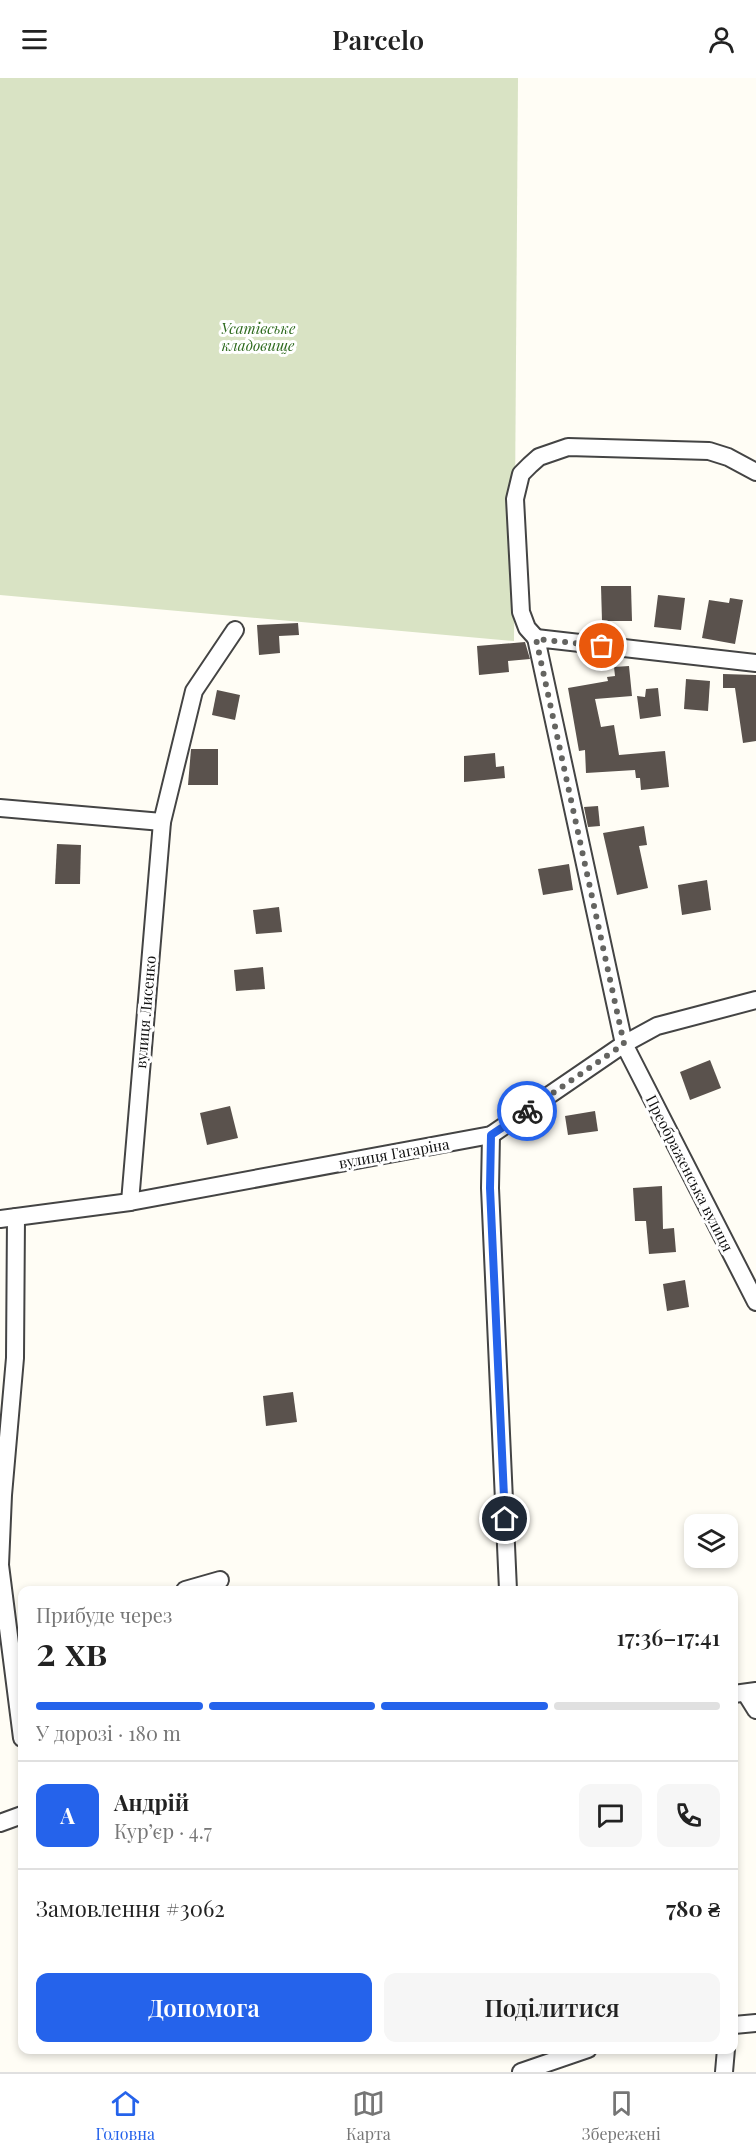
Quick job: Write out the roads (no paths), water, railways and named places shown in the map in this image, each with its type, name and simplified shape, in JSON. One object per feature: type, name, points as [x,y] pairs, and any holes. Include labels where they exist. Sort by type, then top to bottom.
[{"type":"street","name":"Преображенська вулиця","points":[[756,472],[728,457],[709,451],[568,447],[539,457],[521,474],[515,500],[521,612],[527,628],[536,639],[624,1044],[756,1302]]},
{"type":"street","name":"вулиця Лисенко","points":[[130,1202],[162,822],[195,691],[235,630]]},
{"type":"street","points":[[536,639],[756,663]]},
{"type":"street","points":[[0,808],[162,822]]},
{"type":"street","name":"вулиця Гагаріна","points":[[8,1218],[130,1202],[491,1135],[624,1044],[657,1026],[756,1000]]},
{"type":"street","points":[[491,1135],[490,1188],[508,1586]]},
{"type":"street","points":[[8,1218],[15,1358],[3,1495],[0,1565],[18,1709]]},
{"type":"street","points":[[199,1586],[219,1580]]},
{"type":"street","points":[[5,1614],[18,1612]]},
{"type":"street","points":[[745,1693],[756,1710]]},
{"type":"street","points":[[0,1823],[18,1816]]},
{"type":"street","points":[[738,2025],[756,2023]]},
{"type":"street","points":[[521,2072],[573,2054]]},
{"type":"street","points":[[724,2072],[726,2054]]},
{"type":"park label","name":"Усатівське кладовище","points":[[258,336]]}]
